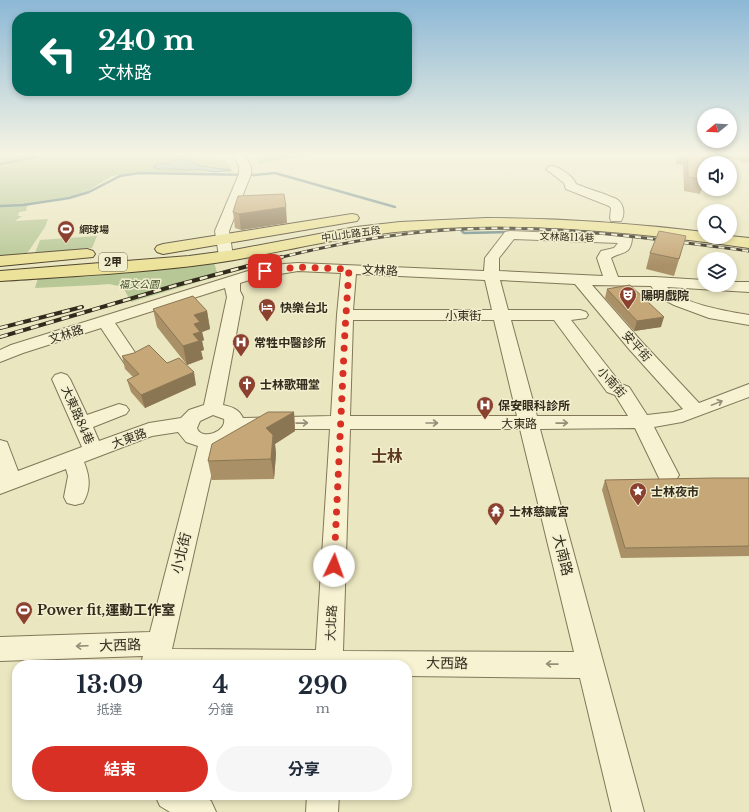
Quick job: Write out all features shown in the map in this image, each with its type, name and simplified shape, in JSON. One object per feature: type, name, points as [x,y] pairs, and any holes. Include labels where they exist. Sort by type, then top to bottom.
[{"type":"main road","name":"中山北路五段","points":[[479,208],[560,209],[697,228]]},
{"type":"main road","name":"中山北路五段","points":[[279,230],[321,228],[384,219],[446,214],[539,213],[616,216],[697,223]]},
{"type":"main road","name":"中山北路五段","points":[[0,276],[170,264],[279,230],[368,216]]},
{"type":"main road","name":"中山北路五段","points":[[0,266],[169,254],[448,220],[512,216],[570,218],[697,231]]},
{"type":"main road","name":"中山北路五段","points":[[448,220],[559,222],[629,227],[697,236]]},
{"type":"main road","points":[[737,228],[749,230]]},
{"type":"main road","points":[[737,233],[749,235]]},
{"type":"main road","points":[[737,237],[749,239]]},
{"type":"main road","name":"中山北路五段","points":[[737,242],[749,244]]},
{"type":"main road","name":"中山北路五段","points":[[143,250],[170,248],[225,248]]},
{"type":"main road","name":"中山北路五段","points":[[0,271],[170,258],[225,248]]},
{"type":"main road","points":[[0,261],[103,253]]},
{"type":"street","points":[[225,248],[222,231],[238,191]]},
{"type":"street","points":[[583,191],[614,203],[617,208],[616,216]]},
{"type":"street","name":"文林路114巷","points":[[491,275],[492,258],[510,235],[625,239],[624,246],[619,251],[606,254],[604,258],[612,281]]},
{"type":"street","name":"文林路","points":[[0,357],[17,350],[233,280],[253,274],[284,268],[349,269],[612,281],[655,281],[749,287]]},
{"type":"street","name":"大北路","points":[[329,660],[345,315],[349,269]]},
{"type":"street","name":"大南路","points":[[491,275],[628,812]]},
{"type":"street","name":"安平街","points":[[579,279],[635,345],[696,411]]},
{"type":"street","points":[[213,409],[235,297],[232,291],[233,280]]},
{"type":"street","points":[[655,281],[664,294],[680,302],[715,315],[749,320]]},
{"type":"street","name":"小東街","points":[[345,315],[580,315]]},
{"type":"street","name":"小南街","points":[[559,315],[614,388],[622,391],[642,422],[668,475]]},
{"type":"street","points":[[105,321],[131,360]]},
{"type":"street","name":"大東路84巷","points":[[61,379],[94,451]]},
{"type":"street","name":"大東路","points":[[235,426],[250,424],[340,422],[642,422],[675,418],[749,390]]},
{"type":"street","points":[[213,409],[230,413],[235,421],[235,426],[228,434],[216,440],[209,441],[196,439],[191,436],[186,428],[187,424],[194,415],[213,409]]},
{"type":"street","points":[[82,424],[119,410]]},
{"type":"street","name":"大東路","points":[[6,484],[149,430],[187,424]]},
{"type":"street","name":"小北街","points":[[157,659],[209,441]]},
{"type":"street","points":[[0,448],[6,484]]},
{"type":"street","points":[[73,459],[79,476],[75,497]]},
{"type":"street","name":"大西路","points":[[0,649],[152,644],[157,659]]},
{"type":"street","name":"大西路","points":[[412,664],[591,665]]},
{"type":"street","points":[[180,800],[200,812]]},
{"type":"street","points":[[322,812],[323,800]]},
{"type":"green space","points":[[0,191],[86,191],[72,196],[28,203],[26,211],[19,212],[18,216],[22,216],[15,221],[48,219],[45,227],[26,255],[0,256]]},
{"type":"green space","name":"網球場","points":[[97,236],[92,248],[35,253],[40,240]]},
{"type":"green space","name":"福文公園","points":[[213,259],[218,276],[131,302],[123,287],[109,284],[35,288],[38,278],[74,277]]},
{"type":"building","points":[[284,194],[286,207],[239,214],[233,212],[238,196]]},
{"type":"building","points":[[659,231],[686,236],[679,259],[650,253]]},
{"type":"building","points":[[630,285],[664,317],[637,321],[607,289]]},
{"type":"building","points":[[193,296],[207,311],[194,315],[200,322],[194,324],[200,332],[193,334],[199,341],[183,346],[153,309]]},
{"type":"building","points":[[149,345],[167,363],[179,358],[194,372],[141,395],[127,380],[139,374],[122,356],[134,353]]},
{"type":"building","points":[[268,412],[294,412],[266,428],[273,435],[271,459],[208,461],[212,444]]},
{"type":"building","points":[[749,478],[749,546],[625,548],[605,480]]},
{"type":"waterway","points":[[0,206],[23,205],[69,198],[91,191]]},
{"type":"waterway","points":[[338,191],[395,207]]},
{"type":"waterway","points":[[461,230],[464,233],[509,232]]},
{"type":"railway","points":[[280,257],[324,247],[395,235],[442,230],[502,228],[608,234],[749,251]]},
{"type":"railway","points":[[0,337],[177,285],[280,257]]},
{"type":"railway","points":[[0,328],[82,307]]},
{"type":"place","name":"網球場","points":[[66,244]]},
{"type":"place","name":"陽明戲院","points":[[628,310]]},
{"type":"place","name":"快樂台北","points":[[267,322]]},
{"type":"place","name":"常牲中醫診所","points":[[241,357]]},
{"type":"place","name":"士林歌珊堂","points":[[247,399]]},
{"type":"place","name":"保安眼科診所","points":[[485,420]]},
{"type":"place","name":"士林夜市","points":[[638,506]]},
{"type":"place","name":"士林慈諴宮","points":[[496,526]]},
{"type":"place","name":"Power fit,運動工作室","points":[[24,625]]},
{"type":"district","name":"士林","points":[[387,456]]},
{"type":"route","points":[[265,271],[298,267],[349,269],[345,315],[334,566]]}]
